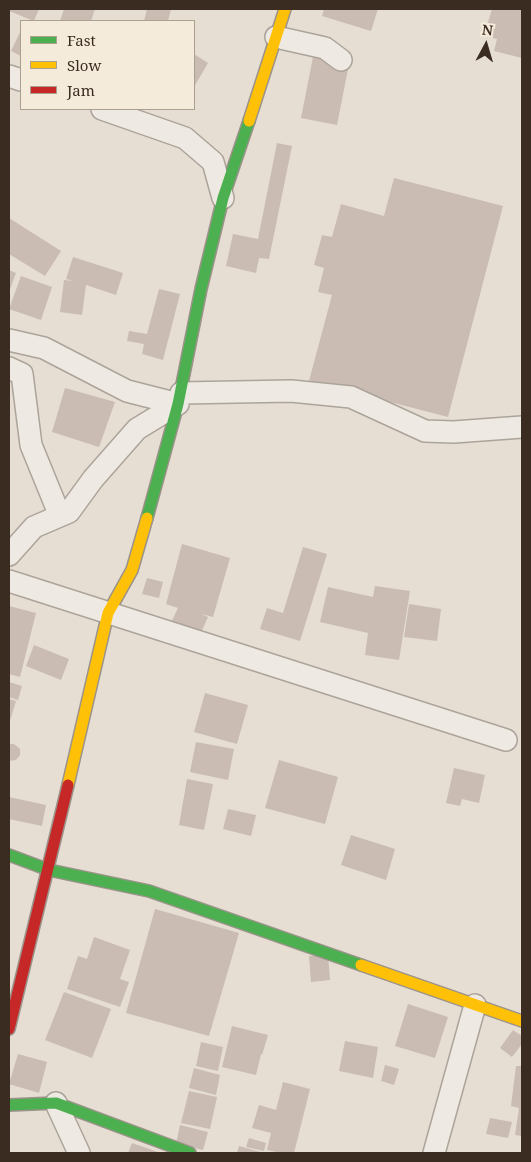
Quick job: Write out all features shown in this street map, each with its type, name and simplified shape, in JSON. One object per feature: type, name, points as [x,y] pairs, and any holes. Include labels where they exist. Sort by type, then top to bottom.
[{"type":"street","points":[[9,1029],[49,870],[108,613],[132,570],[179,398],[201,289],[223,198],[285,9]]},
{"type":"street","points":[[276,37],[325,48],[340,60]]},
{"type":"street","points":[[105,110],[185,138],[213,162],[223,198]]},
{"type":"street","points":[[9,340],[44,348],[127,391],[179,398],[291,391],[351,397],[424,431],[454,432],[522,427]]},
{"type":"street","points":[[9,368],[22,374],[31,445],[60,516]]},
{"type":"street","points":[[9,555],[34,526],[70,512],[93,479],[137,429],[179,398]]},
{"type":"street","points":[[9,581],[506,740]]},
{"type":"street","points":[[9,855],[49,870],[149,891],[522,1021]]},
{"type":"street","points":[[434,1153],[475,1005]]},
{"type":"street","points":[[56,1103],[79,1153]]},
{"type":"street","points":[[9,1105],[56,1103],[190,1153]]},
{"type":"building","points":[[9,9],[39,9],[34,20],[9,11]]},
{"type":"building","points":[[64,9],[95,9],[91,20],[60,20]]},
{"type":"building","points":[[147,9],[171,9],[168,20],[144,20]]},
{"type":"building","points":[[324,9],[378,9],[371,31],[322,16]]},
{"type":"building","points":[[492,9],[522,9],[522,58],[494,51],[497,39],[484,36]]},
{"type":"building","points":[[20,32],[20,56],[11,51]]},
{"type":"building","points":[[195,55],[208,63],[195,85]]},
{"type":"building","points":[[313,57],[349,64],[337,125],[301,118]]},
{"type":"building","points":[[277,143],[292,146],[269,259],[259,258],[256,273],[226,266],[233,234],[258,239]]},
{"type":"building","points":[[394,178],[503,206],[448,417],[309,381],[332,295],[318,292],[324,268],[314,265],[322,235],[332,237],[341,204],[384,216]]},
{"type":"building","points":[[9,218],[61,251],[45,276],[9,254]]},
{"type":"building","points":[[73,257],[123,273],[116,295],[86,285],[82,315],[60,312],[64,280],[73,281],[66,279]]},
{"type":"building","points":[[9,270],[16,273],[9,292]]},
{"type":"building","points":[[21,276],[52,287],[41,320],[9,309]]},
{"type":"building","points":[[159,289],[180,294],[163,360],[142,354],[144,344],[127,341],[129,331],[147,334]]},
{"type":"building","points":[[65,388],[115,402],[99,447],[52,432]]},
{"type":"building","points":[[182,544],[230,558],[213,617],[201,614],[208,617],[196,644],[167,631],[178,608],[166,604]]},
{"type":"building","points":[[303,547],[327,554],[300,641],[260,629],[267,608],[283,613]]},
{"type":"building","points":[[147,578],[163,582],[159,598],[142,594]]},
{"type":"building","points":[[375,586],[410,591],[399,660],[365,655],[368,633],[320,622],[328,587],[373,597]]},
{"type":"building","points":[[409,604],[441,609],[437,641],[404,637]]},
{"type":"building","points":[[9,606],[36,613],[20,677],[9,674]]},
{"type":"building","points":[[34,645],[69,659],[61,680],[26,666]]},
{"type":"building","points":[[9,682],[22,686],[18,700],[9,697]]},
{"type":"building","points":[[205,693],[248,705],[237,744],[194,732]]},
{"type":"building","points":[[9,699],[16,701],[9,724]]},
{"type":"building","points":[[196,742],[234,749],[228,780],[190,772]]},
{"type":"building","points":[[9,744],[14,744],[20,749],[20,755],[16,760],[9,761]]},
{"type":"building","points":[[279,760],[338,777],[325,824],[265,808]]},
{"type":"building","points":[[454,768],[485,775],[479,803],[462,799],[460,806],[446,803]]},
{"type":"building","points":[[187,779],[213,784],[204,830],[179,825]]},
{"type":"building","points":[[9,797],[46,805],[42,826],[9,819]]},
{"type":"building","points":[[228,809],[256,815],[251,836],[223,829]]},
{"type":"building","points":[[351,835],[395,849],[386,880],[341,865]]},
{"type":"building","points":[[155,909],[239,933],[209,1036],[126,1013]]},
{"type":"building","points":[[94,937],[130,950],[120,979],[129,982],[120,1007],[67,989],[78,956],[87,959]]},
{"type":"building","points":[[328,954],[330,980],[311,982],[309,956]]},
{"type":"building","points":[[64,992],[111,1009],[92,1058],[45,1040]]},
{"type":"building","points":[[408,1004],[448,1017],[435,1058],[395,1046]]},
{"type":"building","points":[[232,1026],[268,1035],[256,1075],[222,1067]]},
{"type":"building","points":[[513,1030],[522,1036],[522,1044],[512,1057],[500,1048]]},
{"type":"building","points":[[345,1041],[378,1047],[373,1078],[339,1071]]},
{"type":"building","points":[[201,1042],[223,1047],[218,1071],[196,1066]]},
{"type":"building","points":[[18,1054],[47,1062],[39,1093],[9,1084]]},
{"type":"building","points":[[385,1065],[399,1069],[394,1085],[381,1081]]},
{"type":"building","points":[[516,1066],[522,1066],[522,1136],[515,1135],[519,1108],[511,1106]]},
{"type":"building","points":[[194,1068],[220,1075],[216,1095],[189,1088]]},
{"type":"building","points":[[283,1082],[310,1089],[294,1153],[267,1150],[271,1133],[252,1128],[259,1105],[276,1110]]},
{"type":"building","points":[[189,1091],[217,1097],[210,1129],[181,1123]]},
{"type":"building","points":[[490,1118],[512,1122],[508,1138],[486,1134]]},
{"type":"building","points":[[180,1125],[208,1132],[203,1150],[176,1144]]},
{"type":"building","points":[[249,1138],[266,1143],[264,1151],[246,1147]]},
{"type":"building","points":[[132,1143],[161,1153],[128,1153]]},
{"type":"building","points":[[239,1146],[264,1153],[237,1153]]},
{"type":"traffic: fast","points":[[147,518],[178,404],[201,289],[223,198],[249,121]]},
{"type":"traffic: fast","points":[[9,855],[49,870],[149,891],[361,965]]},
{"type":"traffic: fast","points":[[9,1105],[56,1103],[190,1153]]},
{"type":"traffic: slow","points":[[249,121],[285,9]]},
{"type":"traffic: slow","points":[[68,785],[108,613],[132,570],[147,518]]},
{"type":"traffic: slow","points":[[361,965],[522,1021]]},
{"type":"traffic: jam","points":[[9,1029],[68,785]]}]
